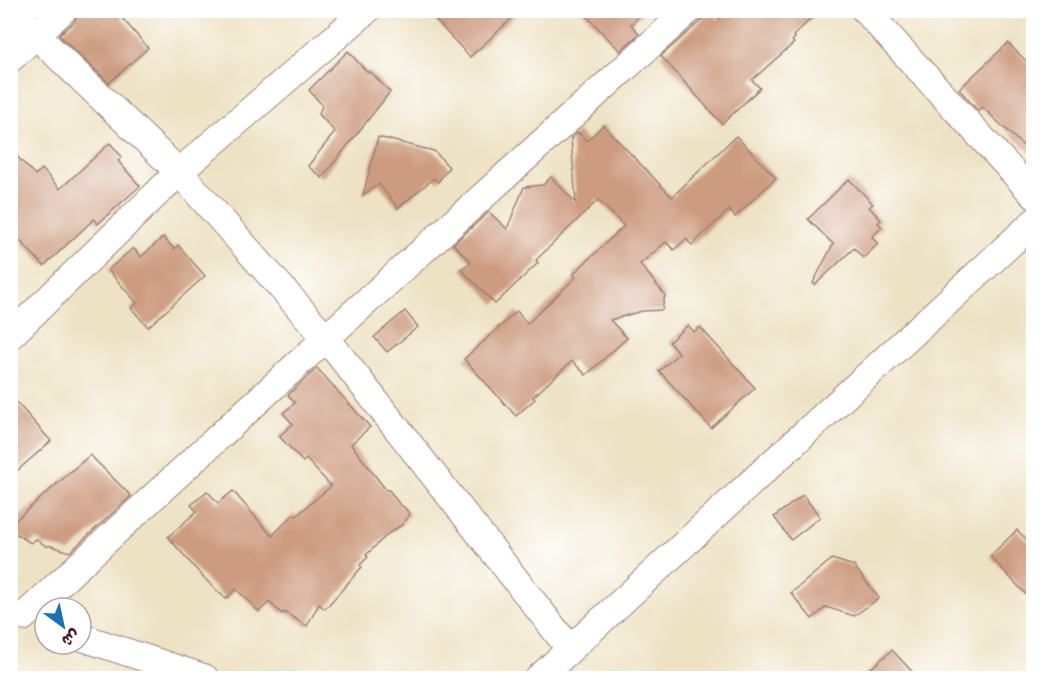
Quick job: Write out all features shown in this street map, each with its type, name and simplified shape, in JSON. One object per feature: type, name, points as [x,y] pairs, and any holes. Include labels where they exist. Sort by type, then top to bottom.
[{"type":"street","points":[[14,10],[36,35],[179,172],[326,339],[570,649]]},
{"type":"street","points":[[10,59],[63,10]]},
{"type":"street","points":[[10,336],[179,172],[367,10]]},
{"type":"street","points":[[26,618],[326,339],[689,10]]},
{"type":"street","points":[[865,10],[1034,195]]},
{"type":"street","points":[[538,678],[1034,222]]},
{"type":"street","points":[[93,641],[205,678]]},
{"type":"building","points":[[80,10],[115,10],[148,48],[109,83],[59,35],[74,22]]},
{"type":"building","points":[[426,10],[521,10],[470,57]]},
{"type":"building","points":[[581,10],[646,10],[631,24],[639,34],[620,51]]},
{"type":"building","points":[[728,10],[820,10],[793,36],[794,43],[752,80],[760,88],[722,124],[661,56],[712,11],[719,19]]},
{"type":"building","points":[[1008,43],[1034,69],[1034,156],[982,107],[978,111],[959,89]]},
{"type":"building","points":[[348,51],[390,92],[322,178],[308,166],[335,132],[319,114],[322,105],[309,90]]},
{"type":"building","points":[[603,125],[672,197],[736,136],[776,178],[735,217],[729,210],[692,245],[686,239],[674,250],[666,242],[640,264],[665,295],[662,310],[642,311],[610,320],[627,338],[586,375],[572,361],[516,416],[464,359],[517,311],[527,324],[576,277],[573,274],[624,226],[598,200],[536,260],[538,263],[495,304],[461,269],[471,262],[453,244],[489,212],[507,229],[524,187],[543,185],[551,177],[576,203],[571,138],[578,132],[587,141]]},
{"type":"building","points":[[378,137],[434,151],[449,167],[438,182],[434,178],[398,208],[379,184],[363,195]]},
{"type":"building","points":[[110,143],[122,157],[118,161],[140,186],[98,224],[94,219],[44,266],[10,230],[10,149],[35,175],[42,169],[60,189]]},
{"type":"building","points":[[849,179],[873,204],[869,207],[881,220],[878,223],[882,227],[872,237],[878,244],[863,258],[854,248],[815,285],[813,283],[833,244],[808,219]]},
{"type":"building","points":[[163,237],[174,249],[178,245],[205,276],[148,327],[131,308],[137,303],[108,270],[133,248],[141,257]]},
{"type":"building","points":[[405,311],[418,327],[387,352],[374,337]]},
{"type":"building","points":[[688,325],[694,332],[700,327],[755,388],[711,428],[659,371],[679,353],[669,342]]},
{"type":"building","points":[[317,368],[370,427],[351,444],[386,490],[389,490],[410,514],[402,525],[389,533],[366,555],[368,557],[360,565],[362,567],[325,609],[319,604],[307,626],[284,612],[282,614],[269,602],[259,612],[236,589],[226,599],[202,576],[168,537],[197,511],[191,505],[207,491],[218,503],[233,491],[272,536],[294,514],[296,516],[331,486],[306,459],[303,462],[279,436],[293,424],[283,413],[295,403],[288,395]]},
{"type":"building","points":[[10,395],[51,441],[10,477]]},
{"type":"building","points":[[90,455],[131,496],[70,552],[46,546],[36,539],[31,543],[10,530],[10,525]]},
{"type":"building","points":[[803,495],[820,517],[791,540],[774,517]]},
{"type":"building","points":[[1017,530],[1034,547],[1034,603],[990,556]]},
{"type":"building","points":[[832,559],[854,566],[879,598],[854,616],[826,607],[812,619],[791,593]]},
{"type":"building","points":[[892,650],[918,678],[860,678]]}]
